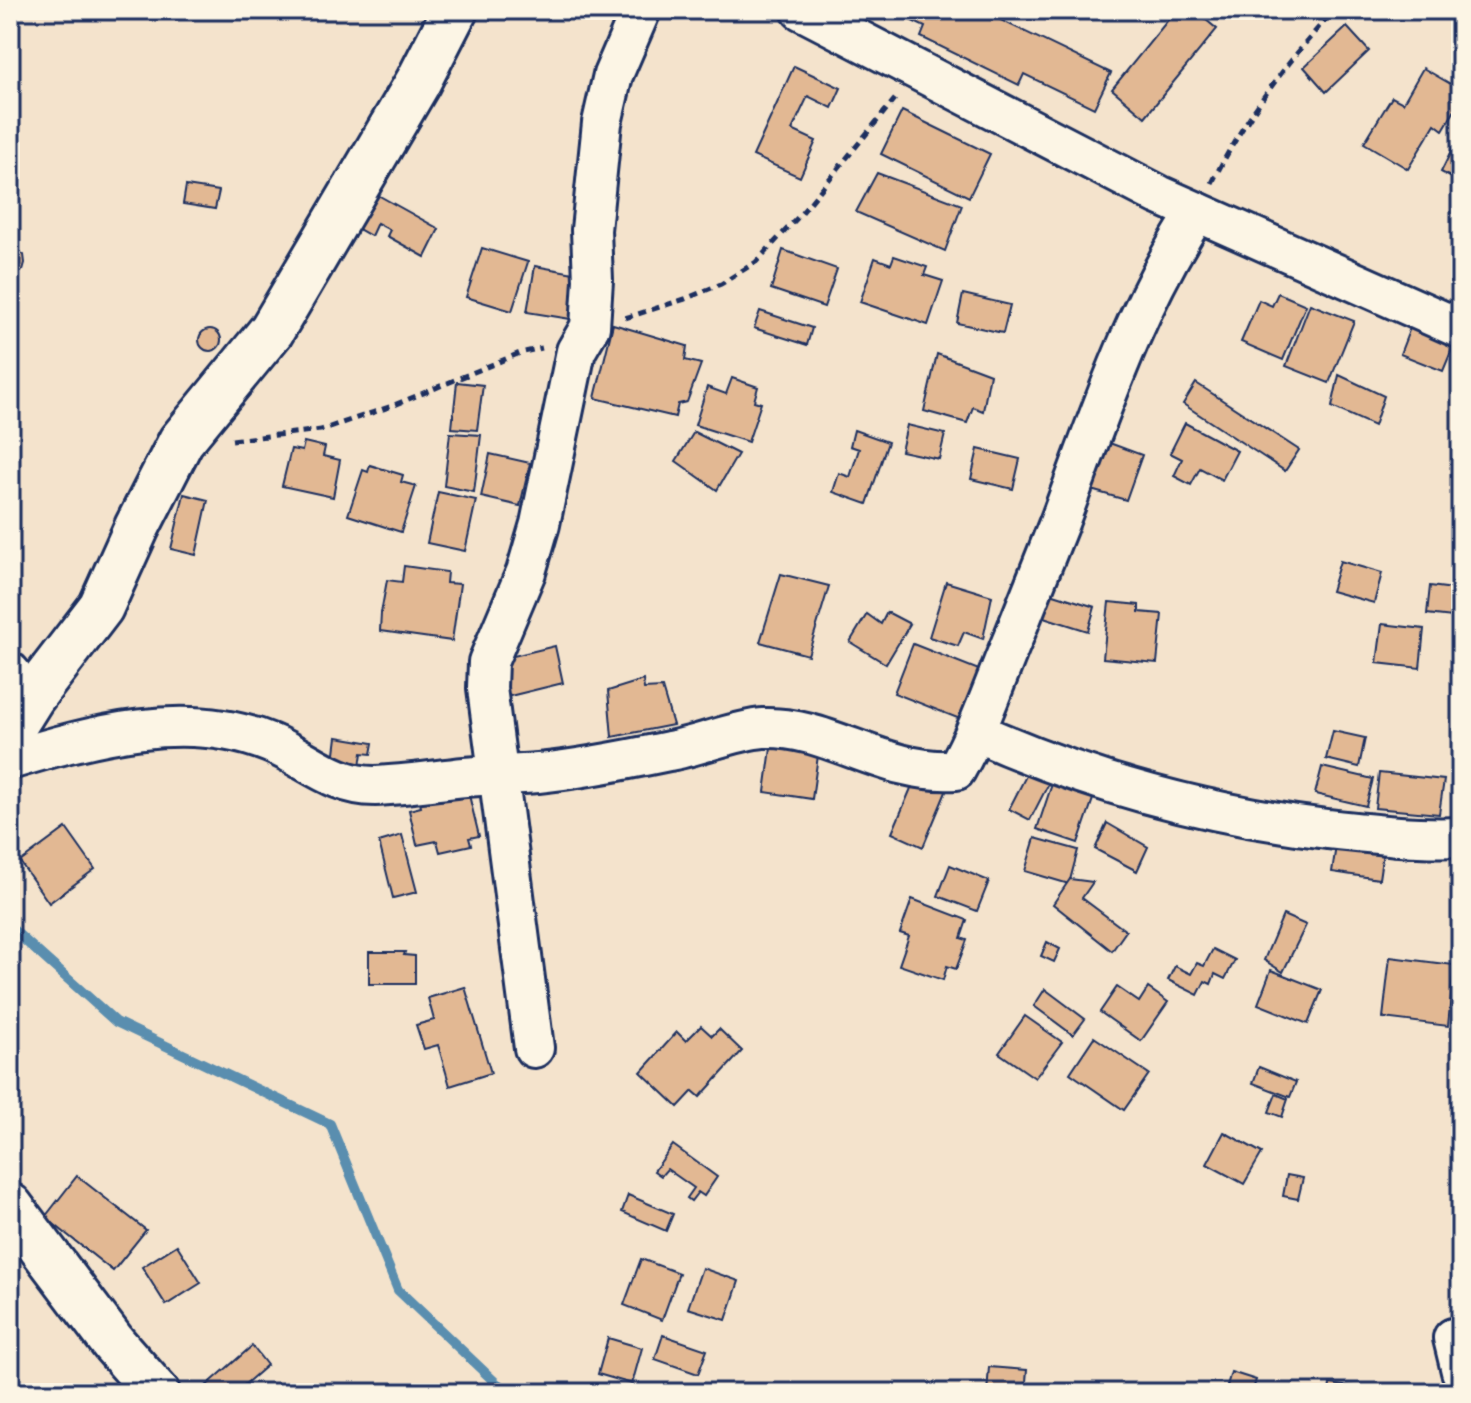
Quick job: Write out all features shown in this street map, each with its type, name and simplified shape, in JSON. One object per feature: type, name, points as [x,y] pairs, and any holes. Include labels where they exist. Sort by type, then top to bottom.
[{"type":"street","points":[[17,700],[101,607],[181,441],[272,330],[418,82],[455,10]]},
{"type":"street","points":[[534,1048],[487,688],[488,662],[526,572],[540,524],[576,351],[586,333],[593,280],[591,230],[602,123],[613,75],[641,10]]},
{"type":"street","points":[[801,10],[1197,212],[1461,329]]},
{"type":"street","points":[[10,760],[72,743],[182,726],[229,731],[271,744],[342,783],[374,786],[541,773],[703,744],[758,728],[783,728],[888,762],[933,772],[956,770],[976,732],[1134,328],[1169,254],[1197,212]]},
{"type":"street","points":[[976,732],[1060,767],[1154,798],[1309,826],[1411,838],[1461,837]]},
{"type":"street","points":[[10,1206],[148,1389]]},
{"type":"path","points":[[1197,212],[1252,112],[1293,57],[1334,10]]},
{"type":"path","points":[[181,441],[260,438],[321,430],[392,406],[520,353],[586,333],[721,284],[756,262],[800,215],[869,128],[920,71]]},
{"type":"building","points":[[889,10],[980,10],[1111,73],[1094,108],[1024,74],[1019,85],[921,37],[925,27]]},
{"type":"building","points":[[1176,10],[1194,10],[1217,29],[1145,117],[1112,89]]},
{"type":"building","points":[[1347,27],[1369,51],[1326,92],[1304,67]]},
{"type":"building","points":[[794,66],[841,88],[832,108],[808,96],[792,130],[816,141],[800,177],[753,156]]},
{"type":"building","points":[[1423,68],[1461,90],[1461,100],[1443,130],[1435,124],[1408,169],[1364,143],[1392,97],[1403,103]]},
{"type":"building","points":[[902,111],[990,154],[969,197],[881,154]]},
{"type":"building","points":[[1461,131],[1461,183],[1441,172]]},
{"type":"building","points":[[877,173],[962,205],[945,251],[856,212]]},
{"type":"building","points":[[186,186],[219,191],[215,209],[183,204]]},
{"type":"building","points":[[376,194],[439,229],[425,257],[387,236],[390,230],[377,223],[371,236],[357,228]]},
{"type":"building","points":[[10,246],[24,255],[25,263],[23,270],[10,277]]},
{"type":"building","points":[[482,248],[528,262],[512,311],[466,297]]},
{"type":"building","points":[[783,250],[837,269],[824,307],[771,289]]},
{"type":"building","points":[[894,256],[927,267],[924,275],[943,281],[928,325],[860,302],[875,258],[891,264]]},
{"type":"building","points":[[535,266],[585,275],[577,320],[527,312]]},
{"type":"building","points":[[1278,293],[1306,305],[1283,360],[1241,342],[1259,300],[1272,306]]},
{"type":"building","points":[[963,294],[1010,305],[1003,333],[957,323]]},
{"type":"building","points":[[1310,304],[1354,321],[1329,383],[1286,366]]},
{"type":"building","points":[[760,311],[812,328],[807,345],[754,328]]},
{"type":"building","points":[[613,324],[687,346],[685,360],[701,364],[687,402],[678,404],[675,417],[595,398]]},
{"type":"building","points":[[1410,328],[1453,347],[1443,371],[1400,354]]},
{"type":"building","points":[[210,329],[221,340],[210,351],[199,340]]},
{"type":"building","points":[[937,354],[990,374],[983,411],[973,407],[967,423],[924,411]]},
{"type":"building","points":[[1339,375],[1384,396],[1374,426],[1332,407]]},
{"type":"building","points":[[732,378],[758,387],[754,401],[761,403],[748,442],[695,425],[707,387],[726,394]]},
{"type":"building","points":[[457,382],[483,385],[477,430],[452,428]]},
{"type":"building","points":[[1196,383],[1299,450],[1285,471],[1183,404]]},
{"type":"building","points":[[1185,423],[1237,451],[1222,480],[1200,468],[1191,485],[1174,476],[1182,459],[1170,453]]},
{"type":"building","points":[[907,425],[945,434],[939,459],[901,451]]},
{"type":"building","points":[[854,430],[888,442],[867,504],[833,492],[839,473],[850,477],[859,449],[850,446]]},
{"type":"building","points":[[694,432],[738,454],[717,490],[676,461]]},
{"type":"building","points":[[450,433],[481,435],[474,492],[444,486]]},
{"type":"building","points":[[1104,441],[1142,455],[1126,500],[1091,490]]},
{"type":"building","points":[[304,442],[325,447],[323,456],[340,460],[333,497],[282,486],[291,449],[302,451]]},
{"type":"building","points":[[978,449],[1020,459],[1013,489],[971,479]]},
{"type":"building","points":[[490,454],[530,463],[520,506],[481,497]]},
{"type":"building","points":[[370,465],[403,475],[401,482],[416,486],[401,532],[348,515],[363,470],[368,472]]},
{"type":"building","points":[[438,492],[476,500],[465,551],[427,543]]},
{"type":"building","points":[[184,494],[208,500],[196,555],[171,549]]},
{"type":"building","points":[[1340,561],[1382,573],[1374,603],[1331,591]]},
{"type":"building","points":[[404,566],[447,572],[446,583],[460,584],[452,641],[380,631],[387,580],[402,582]]},
{"type":"building","points":[[781,574],[829,586],[808,655],[760,642]]},
{"type":"building","points":[[946,582],[992,596],[983,639],[964,632],[958,646],[929,637]]},
{"type":"building","points":[[1430,586],[1461,590],[1461,618],[1427,614]]},
{"type":"building","points":[[1041,590],[1095,607],[1088,631],[1034,614]]},
{"type":"building","points":[[1109,602],[1139,605],[1139,612],[1162,614],[1157,663],[1103,658]]},
{"type":"building","points":[[887,612],[910,624],[886,664],[850,642],[867,614],[881,624]]},
{"type":"building","points":[[1382,624],[1424,629],[1420,668],[1377,663]]},
{"type":"building","points":[[913,644],[984,672],[965,721],[894,693]]},
{"type":"building","points":[[555,646],[563,683],[506,697],[497,660]]},
{"type":"building","points":[[643,680],[644,689],[662,688],[673,725],[612,737],[608,691]]},
{"type":"building","points":[[1460,702],[1461,750],[1456,750]]},
{"type":"building","points":[[1333,731],[1365,738],[1359,767],[1326,759]]},
{"type":"building","points":[[337,737],[373,743],[371,754],[362,753],[360,766],[334,761]]},
{"type":"building","points":[[772,741],[819,748],[812,799],[765,792]]},
{"type":"building","points":[[1031,766],[1052,777],[1030,820],[1009,809]]},
{"type":"building","points":[[1322,767],[1373,779],[1366,806],[1315,794]]},
{"type":"building","points":[[1379,773],[1444,780],[1439,814],[1375,808]]},
{"type":"building","points":[[917,774],[948,787],[923,847],[892,833]]},
{"type":"building","points":[[1053,781],[1094,796],[1078,843],[1037,829]]},
{"type":"building","points":[[453,785],[456,798],[469,795],[479,836],[469,838],[471,845],[440,852],[437,841],[417,845],[409,810],[421,807],[418,793]]},
{"type":"building","points":[[1107,823],[1148,847],[1137,871],[1095,849]]},
{"type":"building","points":[[66,828],[95,869],[49,903],[20,862]]},
{"type":"building","points":[[402,835],[417,892],[393,898],[379,842]]},
{"type":"building","points":[[1035,838],[1078,850],[1069,884],[1025,871]]},
{"type":"building","points":[[1337,839],[1384,845],[1379,879],[1332,872]]},
{"type":"building","points":[[950,865],[989,881],[977,911],[938,896]]},
{"type":"building","points":[[1070,879],[1093,882],[1082,898],[1126,931],[1112,951],[1053,904]]},
{"type":"building","points":[[912,899],[967,920],[961,938],[967,940],[956,969],[947,966],[943,980],[899,965],[909,936],[900,933]]},
{"type":"building","points":[[1283,915],[1306,925],[1283,972],[1264,960]]},
{"type":"building","points":[[1047,942],[1060,949],[1054,962],[1041,956]]},
{"type":"building","points":[[1213,949],[1235,960],[1225,979],[1215,974],[1211,984],[1205,981],[1198,995],[1168,980],[1175,966],[1191,974],[1197,963],[1204,966]]},
{"type":"building","points":[[369,952],[405,952],[404,955],[415,956],[415,984],[369,984]]},
{"type":"building","points":[[1390,957],[1454,965],[1448,1026],[1383,1018]]},
{"type":"building","points":[[1271,970],[1322,990],[1308,1024],[1258,1004]]},
{"type":"building","points":[[465,987],[491,1073],[450,1086],[438,1045],[424,1049],[416,1025],[434,1020],[428,998]]},
{"type":"building","points":[[1117,987],[1139,1002],[1148,988],[1168,1002],[1141,1041],[1100,1012]]},
{"type":"building","points":[[1045,989],[1085,1019],[1073,1035],[1034,1006]]},
{"type":"building","points":[[1025,1016],[1062,1042],[1035,1078],[999,1053]]},
{"type":"building","points":[[701,1026],[712,1036],[719,1029],[742,1051],[700,1097],[693,1091],[678,1107],[641,1072],[677,1032],[686,1041]]},
{"type":"building","points":[[1094,1037],[1149,1074],[1124,1110],[1070,1073]]},
{"type":"building","points":[[1259,1067],[1296,1082],[1290,1097],[1253,1083]]},
{"type":"building","points":[[1276,1094],[1288,1099],[1282,1117],[1269,1112]]},
{"type":"building","points":[[1461,1107],[1461,1167],[1460,1167],[1453,1108]]},
{"type":"building","points":[[1224,1132],[1262,1153],[1244,1184],[1207,1164]]},
{"type":"building","points":[[673,1145],[717,1177],[704,1196],[698,1192],[691,1201],[687,1198],[694,1188],[667,1169],[661,1176],[654,1171]]},
{"type":"building","points":[[1287,1175],[1303,1178],[1298,1199],[1283,1196]]},
{"type":"building","points":[[77,1176],[146,1230],[113,1271],[45,1217]]},
{"type":"building","points":[[628,1195],[673,1214],[666,1231],[622,1212]]},
{"type":"building","points":[[177,1245],[201,1283],[166,1305],[142,1267]]},
{"type":"building","points":[[641,1259],[679,1273],[662,1320],[624,1305]]},
{"type":"building","points":[[702,1268],[739,1281],[726,1320],[688,1308]]},
{"type":"building","points":[[663,1335],[707,1350],[698,1374],[655,1359]]},
{"type":"building","points":[[608,1338],[642,1348],[632,1384],[598,1374]]},
{"type":"building","points":[[252,1346],[267,1365],[235,1393],[212,1393],[206,1386]]},
{"type":"building","points":[[989,1367],[1027,1370],[1025,1393],[987,1393]]},
{"type":"building","points":[[1231,1372],[1256,1380],[1252,1393],[1225,1393]]},
{"type":"building","points":[[1330,1384],[1354,1387],[1354,1393],[1329,1393]]},
{"type":"waterway","points":[[10,927],[116,1022],[330,1124],[398,1290],[496,1383],[512,1393]]}]
